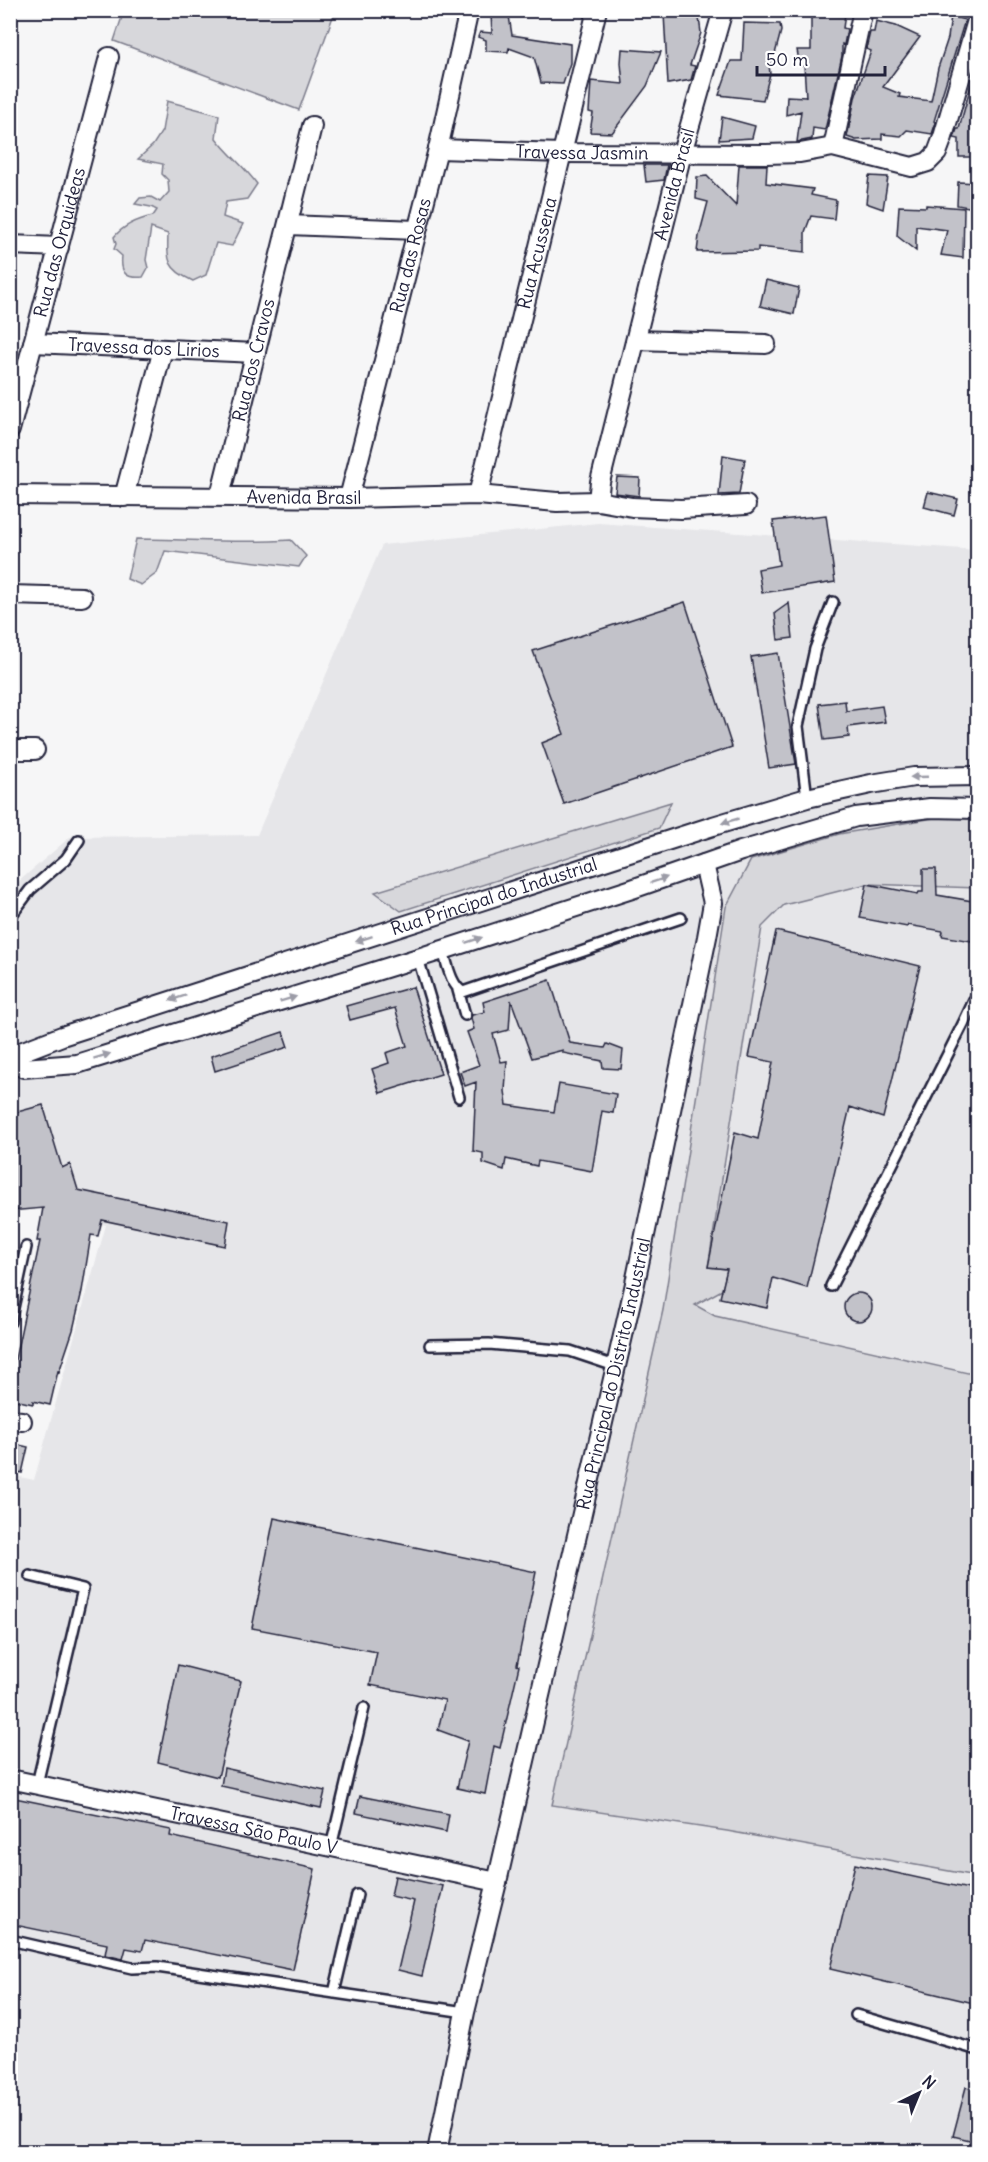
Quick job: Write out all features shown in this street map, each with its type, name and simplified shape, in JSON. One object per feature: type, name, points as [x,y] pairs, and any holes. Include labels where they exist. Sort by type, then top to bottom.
[{"type":"street","name":"Rua das Rosas","points":[[349,498],[438,149],[469,10]]},
{"type":"street","name":"Rua Acussena","points":[[478,495],[597,10]]},
{"type":"street","name":"Avenida Brasil","points":[[598,501],[600,482],[682,153],[723,10]]},
{"type":"street","points":[[863,10],[832,147],[912,167],[928,162],[937,153],[977,19]]},
{"type":"street","name":"Rua das Orquideas","points":[[10,430],[109,57]]},
{"type":"street","name":"Rua dos Cravos","points":[[220,496],[312,126]]},
{"type":"street","name":"Travessa Jasmin","points":[[438,149],[562,153],[800,153],[832,147]]},
{"type":"street","points":[[288,225],[417,230]]},
{"type":"street","points":[[10,245],[58,247]]},
{"type":"street","points":[[636,340],[766,344]]},
{"type":"street","name":"Travessa dos Lirios","points":[[33,343],[256,353]]},
{"type":"street","points":[[124,497],[163,349]]},
{"type":"street","name":"Avenida Brasil","points":[[10,495],[349,498],[478,495],[557,502],[598,501],[632,507],[681,509],[746,506]]},
{"type":"street","points":[[10,595],[82,597]]},
{"type":"street","points":[[10,750],[35,750]]},
{"type":"street","name":"Rua Principal do Industrial","points":[[978,776],[914,777],[807,798],[62,1036],[21,1061],[77,1064],[443,951],[704,864],[856,817],[930,807],[978,809]]},
{"type":"street","name":"Rua Principal do Distrito Industrial","points":[[437,2151],[465,2012],[636,1277],[713,903],[704,864]]},
{"type":"street","points":[[62,1036],[77,1064]]},
{"type":"street","name":"Travessa São Paulo V","points":[[10,1779],[497,1882]]},
{"type":"lane","points":[[807,798],[798,726],[815,649],[833,602]]},
{"type":"lane","points":[[10,916],[30,890],[66,859],[79,840]]},
{"type":"lane","points":[[458,990],[463,992],[681,918]]},
{"type":"lane","points":[[443,951],[465,1015]]},
{"type":"lane","points":[[418,958],[459,1097]]},
{"type":"lane","points":[[831,1286],[978,992]]},
{"type":"lane","points":[[10,1323],[26,1247]]},
{"type":"lane","points":[[430,1345],[489,1344],[570,1351],[615,1366]]},
{"type":"lane","points":[[30,1576],[83,1589],[37,1784]]},
{"type":"lane","points":[[331,1847],[364,1708]]},
{"type":"lane","points":[[334,1993],[357,1895]]},
{"type":"lane","points":[[10,1940],[132,1968],[157,1967],[465,2012]]},
{"type":"lane","points":[[856,2015],[978,2050]]},
{"type":"shaded area","points":[[124,10],[335,11],[299,110],[114,41]]},
{"type":"shaded area","points":[[167,101],[219,115],[216,138],[257,184],[247,199],[226,202],[223,217],[243,224],[232,246],[216,243],[206,275],[193,281],[184,277],[170,263],[168,234],[151,228],[146,260],[148,268],[143,277],[132,277],[125,274],[122,267],[122,256],[114,249],[116,244],[114,237],[118,233],[142,219],[153,216],[157,210],[135,204],[140,198],[151,197],[160,202],[169,192],[168,180],[162,174],[163,164],[138,159],[153,145],[162,131]]},
{"type":"shaded area","points":[[598,523],[977,550],[977,2151],[11,2151],[11,1475],[34,1480],[106,1225],[38,1210],[11,1211],[10,889],[70,837],[257,835],[382,545]]},
{"type":"shaded area","points":[[136,539],[291,540],[306,556],[299,567],[165,551],[157,573],[141,585],[127,579]]},
{"type":"shaded area","points":[[671,802],[659,828],[401,911],[375,892]]},
{"type":"shaded area","points":[[952,815],[977,819],[977,888],[867,884],[784,905],[762,927],[708,1267],[727,1269],[722,1290],[695,1305],[715,1316],[977,1375],[977,1876],[727,1831],[552,1805],[663,1310],[726,907],[751,860],[839,834]]},
{"type":"building","points":[[683,10],[698,10],[701,33],[690,65],[695,66],[691,80],[668,84],[664,14],[683,15]]},
{"type":"building","points":[[811,10],[839,10],[837,14],[845,14],[843,28],[847,29],[825,130],[813,128],[812,139],[797,142],[801,111],[786,115],[787,96],[806,97],[804,65],[800,66],[797,50],[811,50]]},
{"type":"building","points":[[491,14],[509,16],[512,35],[570,44],[570,63],[563,84],[541,83],[534,57],[509,48],[508,52],[486,51],[486,40],[478,37],[480,32],[492,33]]},
{"type":"building","points":[[951,16],[965,20],[932,134],[907,130],[901,136],[882,134],[882,139],[856,140],[847,137],[855,98],[871,51],[866,49],[870,32],[874,32],[876,21],[896,26],[920,37],[883,87],[900,94],[899,97],[931,101],[938,68],[948,38]]},
{"type":"building","points":[[744,23],[780,24],[781,31],[775,54],[769,64],[770,74],[763,100],[719,95],[731,61],[742,61]]},
{"type":"building","points":[[622,49],[661,52],[647,86],[612,133],[590,132],[593,113],[589,112],[591,81],[623,84]]},
{"type":"building","points":[[973,78],[978,78],[978,157],[959,157],[959,139],[954,138],[959,129]]},
{"type":"building","points":[[722,117],[755,126],[752,138],[719,140]]},
{"type":"building","points":[[644,165],[667,165],[664,180],[646,182]]},
{"type":"building","points":[[739,165],[767,165],[766,183],[813,189],[811,195],[836,200],[834,219],[811,216],[805,232],[805,252],[758,247],[758,251],[697,252],[708,202],[696,199],[697,177],[707,176],[736,206]]},
{"type":"building","points":[[869,176],[888,177],[883,209],[866,203]]},
{"type":"building","points":[[958,182],[978,183],[974,208],[957,205]]},
{"type":"building","points":[[926,205],[964,208],[963,258],[941,255],[947,230],[916,226],[916,251],[897,236],[899,206],[926,207]]},
{"type":"building","points":[[766,280],[799,288],[794,314],[760,306]]},
{"type":"building","points":[[723,455],[745,459],[739,494],[719,495]]},
{"type":"building","points":[[617,477],[640,478],[639,496],[615,493]]},
{"type":"building","points":[[928,492],[958,499],[954,515],[924,507]]},
{"type":"building","points":[[826,515],[835,582],[762,593],[758,569],[779,565],[773,521]]},
{"type":"building","points":[[685,602],[732,747],[564,804],[542,743],[564,734],[533,651]]},
{"type":"building","points":[[789,603],[793,638],[778,640],[775,613]]},
{"type":"building","points":[[778,653],[796,764],[769,768],[751,657]]},
{"type":"building","points":[[845,701],[846,711],[882,706],[885,722],[848,727],[849,737],[824,740],[819,704]]},
{"type":"building","points":[[923,869],[936,869],[937,895],[978,902],[978,942],[942,936],[943,931],[860,918],[867,884],[918,894],[923,892]]},
{"type":"building","points":[[776,931],[920,966],[883,1118],[850,1107],[807,1288],[773,1278],[767,1308],[720,1298],[727,1269],[708,1267],[735,1132],[758,1139],[773,1062],[749,1057]]},
{"type":"building","points":[[550,980],[570,1043],[605,1048],[607,1044],[623,1050],[621,1069],[603,1068],[602,1061],[563,1053],[563,1050],[532,1058],[511,1000],[509,1030],[493,1034],[501,1062],[507,1061],[505,1091],[507,1105],[554,1112],[559,1084],[616,1094],[613,1113],[602,1111],[592,1171],[538,1161],[537,1166],[506,1159],[504,1170],[483,1163],[483,1153],[473,1151],[476,1082],[465,1086],[460,1072],[479,1065],[467,1032],[474,1029],[472,1015],[485,1012],[483,1002]]},
{"type":"building","points":[[413,987],[441,1074],[380,1093],[372,1069],[389,1063],[386,1053],[407,1046],[395,1008],[350,1020],[346,1006]]},
{"type":"building","points":[[283,1032],[288,1047],[215,1071],[211,1056]]},
{"type":"building","points":[[43,1105],[62,1168],[70,1164],[78,1190],[229,1221],[225,1246],[102,1220],[98,1236],[91,1235],[73,1330],[58,1371],[50,1405],[10,1399],[10,1383],[40,1241],[37,1241],[43,1208],[10,1211],[10,1114]]},
{"type":"building","points":[[858,1293],[868,1297],[872,1307],[868,1317],[858,1321],[848,1317],[844,1307],[848,1297]]},
{"type":"building","points":[[15,1444],[28,1447],[22,1473],[10,1470]]},
{"type":"building","points":[[274,1518],[536,1572],[517,1665],[519,1666],[500,1748],[494,1746],[485,1794],[457,1788],[468,1741],[438,1730],[445,1700],[370,1685],[377,1652],[252,1628]]},
{"type":"building","points":[[178,1665],[241,1681],[218,1777],[158,1762]]},
{"type":"building","points":[[224,1768],[325,1791],[321,1808],[221,1786]]},
{"type":"building","points":[[360,1796],[449,1814],[446,1832],[356,1813]]},
{"type":"building","points":[[10,1797],[171,1830],[170,1836],[315,1869],[293,1970],[145,1940],[142,1951],[126,1948],[123,1959],[105,1955],[107,1944],[10,1924]]},
{"type":"building","points":[[855,1864],[978,1891],[978,2004],[830,1969]]},
{"type":"building","points":[[395,1876],[443,1886],[422,1976],[398,1970],[414,1901],[391,1896]]},
{"type":"building","points":[[966,2087],[978,2090],[978,2142],[953,2136]]}]
